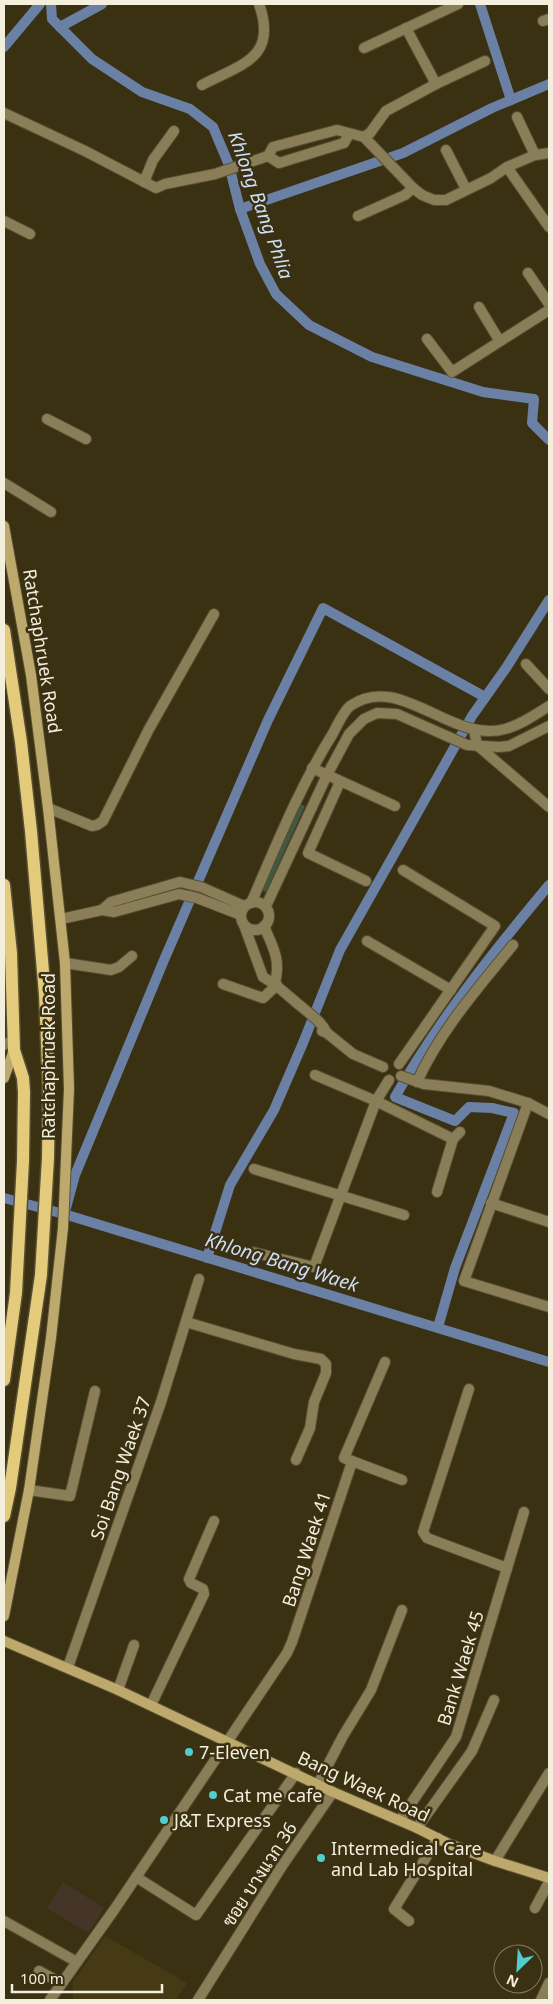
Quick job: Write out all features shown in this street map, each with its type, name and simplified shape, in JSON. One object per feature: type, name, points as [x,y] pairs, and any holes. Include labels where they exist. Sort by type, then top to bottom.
[{"type":"main road","name":"Ratchaphruek Road","points":[[4,526],[31,675],[61,919],[65,963],[69,1089],[63,1228],[51,1338],[29,1490],[4,1616]]},
{"type":"main road","name":"Ratchaphruek Road","points":[[4,630],[32,831],[47,1053],[48,1158],[41,1275],[10,1488],[4,1516]]},
{"type":"main road","name":"Ratchaphruek Road","points":[[4,885],[10,1045],[4,1078]]},
{"type":"main road","name":"Ratchaphruek Road","points":[[5,1374],[16,1293],[23,1160],[23,1078],[10,1045]]},
{"type":"main road","points":[[4,1581],[13,1573]]},
{"type":"main road","name":"Bang Waek Road","points":[[4,1641],[68,1667],[151,1705],[333,1792],[438,1838],[549,1880]]},
{"type":"street","points":[[202,85],[250,60],[258,52],[264,41],[266,29],[259,4]]},
{"type":"street","points":[[364,48],[458,4]]},
{"type":"street","points":[[406,28],[436,84]]},
{"type":"street","points":[[364,137],[370,133],[386,111],[436,84],[485,62]]},
{"type":"street","points":[[4,113],[85,151],[156,188],[165,184],[216,174],[268,156],[273,147],[337,130],[364,137],[413,188],[422,195],[434,200],[446,200],[535,155],[549,153]]},
{"type":"street","points":[[517,117],[535,155]]},
{"type":"street","points":[[144,182],[153,160],[174,131]]},
{"type":"street","points":[[268,156],[279,163],[344,143],[349,134]]},
{"type":"street","points":[[446,150],[466,189]]},
{"type":"street","points":[[505,169],[549,227]]},
{"type":"street","points":[[358,216],[405,195],[413,188]]},
{"type":"street","points":[[4,221],[30,234]]},
{"type":"street","points":[[528,273],[549,304]]},
{"type":"street","points":[[479,307],[499,340]]},
{"type":"street","points":[[427,339],[452,372],[499,340],[549,310]]},
{"type":"street","points":[[46,419],[86,439]]},
{"type":"street","points":[[4,483],[51,512]]},
{"type":"street","points":[[48,808],[92,826],[102,821],[149,729],[214,614]]},
{"type":"street","points":[[526,664],[549,689]]},
{"type":"street","points":[[245,912],[258,902],[266,906],[269,914],[267,923],[256,930],[248,928],[245,912],[312,768],[348,707],[361,700],[382,696],[405,700],[444,720],[474,730],[505,729],[549,706]]},
{"type":"street","points":[[266,906],[327,775],[349,734],[364,719],[377,713],[397,714],[437,733],[472,745],[499,747],[509,746],[549,726]]},
{"type":"street","points":[[472,745],[474,730]]},
{"type":"street","points":[[472,745],[549,807]]},
{"type":"street","points":[[312,768],[395,806]]},
{"type":"street","points":[[340,782],[308,853],[366,881]]},
{"type":"street","points":[[399,1064],[495,926],[403,870]]},
{"type":"street","points":[[102,910],[111,902],[180,882],[201,887],[245,912],[263,977],[276,984],[323,1025],[327,1033],[353,1054],[383,1067]]},
{"type":"street","points":[[61,919],[102,910],[114,912],[179,894],[245,912]]},
{"type":"street","points":[[223,984],[263,998],[276,984],[279,969],[278,960],[264,926]]},
{"type":"street","points":[[366,941],[451,990]]},
{"type":"street","points":[[417,1082],[426,1063],[463,1007],[513,945]]},
{"type":"street","points":[[65,963],[111,970],[119,967],[132,956]]},
{"type":"street","points":[[383,1067],[390,1062],[399,1064]]},
{"type":"street","points":[[383,1067],[383,1073],[389,1080],[395,1080],[400,1076],[402,1070],[399,1064]]},
{"type":"street","points":[[315,1076],[457,1136],[437,1192]]},
{"type":"street","points":[[400,1076],[417,1082],[459,1089],[489,1091],[528,1102],[549,1114]]},
{"type":"street","points":[[252,1252],[314,1267],[376,1101],[389,1080]]},
{"type":"street","points":[[528,1102],[464,1281],[549,1307]]},
{"type":"street","points":[[254,1169],[404,1215]]},
{"type":"street","points":[[491,1203],[549,1222]]},
{"type":"street","name":"Soi Bang Waek 37","points":[[68,1667],[161,1402],[199,1279]]},
{"type":"street","points":[[186,1322],[294,1354],[321,1359],[326,1364],[326,1373],[314,1402],[310,1428],[296,1460]]},
{"type":"street","name":"Bang Waek 41","points":[[50,2000],[228,1741],[292,1642],[352,1462],[344,1458],[384,1362]]},
{"type":"street","points":[[469,1389],[423,1532],[427,1538],[507,1568]]},
{"type":"street","points":[[29,1490],[70,1496],[95,1391]]},
{"type":"street","points":[[352,1462],[402,1480]]},
{"type":"street","name":"Bank Waek 45","points":[[400,1820],[456,1736],[524,1512]]},
{"type":"street","points":[[151,1705],[204,1594],[203,1589],[191,1583],[189,1579],[214,1521]]},
{"type":"street","points":[[318,1784],[343,1736],[371,1690],[402,1610]]},
{"type":"street","points":[[118,1690],[134,1645]]},
{"type":"street","points":[[417,1828],[472,1751],[494,1700]]},
{"type":"street","points":[[136,1877],[196,1915],[296,1773]]},
{"type":"street","points":[[495,1861],[549,1773]]},
{"type":"street","name":"ซอย บางแวก 36","points":[[198,2000],[282,1866],[333,1792]]},
{"type":"street","points":[[409,1921],[394,1909],[438,1838]]},
{"type":"street","points":[[535,1908],[549,1880]]},
{"type":"street","points":[[4,1921],[77,1962]]},
{"type":"street","points":[[39,1971],[61,1983]]},
{"type":"street","points":[[541,2000],[549,1983]]},
{"type":"shaded area","points":[[63,1882],[104,1908],[88,1933],[47,1908]]},
{"type":"shaded area","points":[[105,1936],[187,1983],[176,2000],[73,2000],[73,1982]]},
{"type":"green space","points":[[300,804],[305,806],[266,892],[261,890]]},
{"type":"waterway","points":[[4,47],[40,4]]},
{"type":"waterway","name":"Khlong Bang Phlia","points":[[51,4],[52,19],[92,59],[142,92],[190,109],[213,127],[229,165],[240,209],[260,264],[276,294],[309,325],[372,357],[483,392],[534,399],[532,423],[549,440]]},
{"type":"waterway","points":[[60,27],[102,4]]},
{"type":"waterway","points":[[480,4],[511,100]]},
{"type":"waterway","points":[[240,209],[403,153],[492,108],[549,84]]},
{"type":"waterway","points":[[207,1258],[230,1185],[274,1110],[340,950],[472,716],[506,668],[549,600]]},
{"type":"waterway","points":[[66,1208],[75,1175],[164,960],[268,720],[323,608],[485,697]]},
{"type":"waterway","points":[[438,1327],[455,1268],[514,1113],[492,1108],[469,1107],[455,1121],[395,1097],[448,1014],[507,936],[549,885]]},
{"type":"waterway","name":"Khlong Bang Waek","points":[[4,1198],[64,1214],[549,1362]]},
{"type":"place","name":"7-Eleven","points":[[189,1752]]},
{"type":"place","name":"Cat me cafe","points":[[213,1795]]},
{"type":"place","name":"J&T Express","points":[[164,1820]]},
{"type":"place","name":"Intermedical Care and Lab Hospital","points":[[321,1858]]}]
